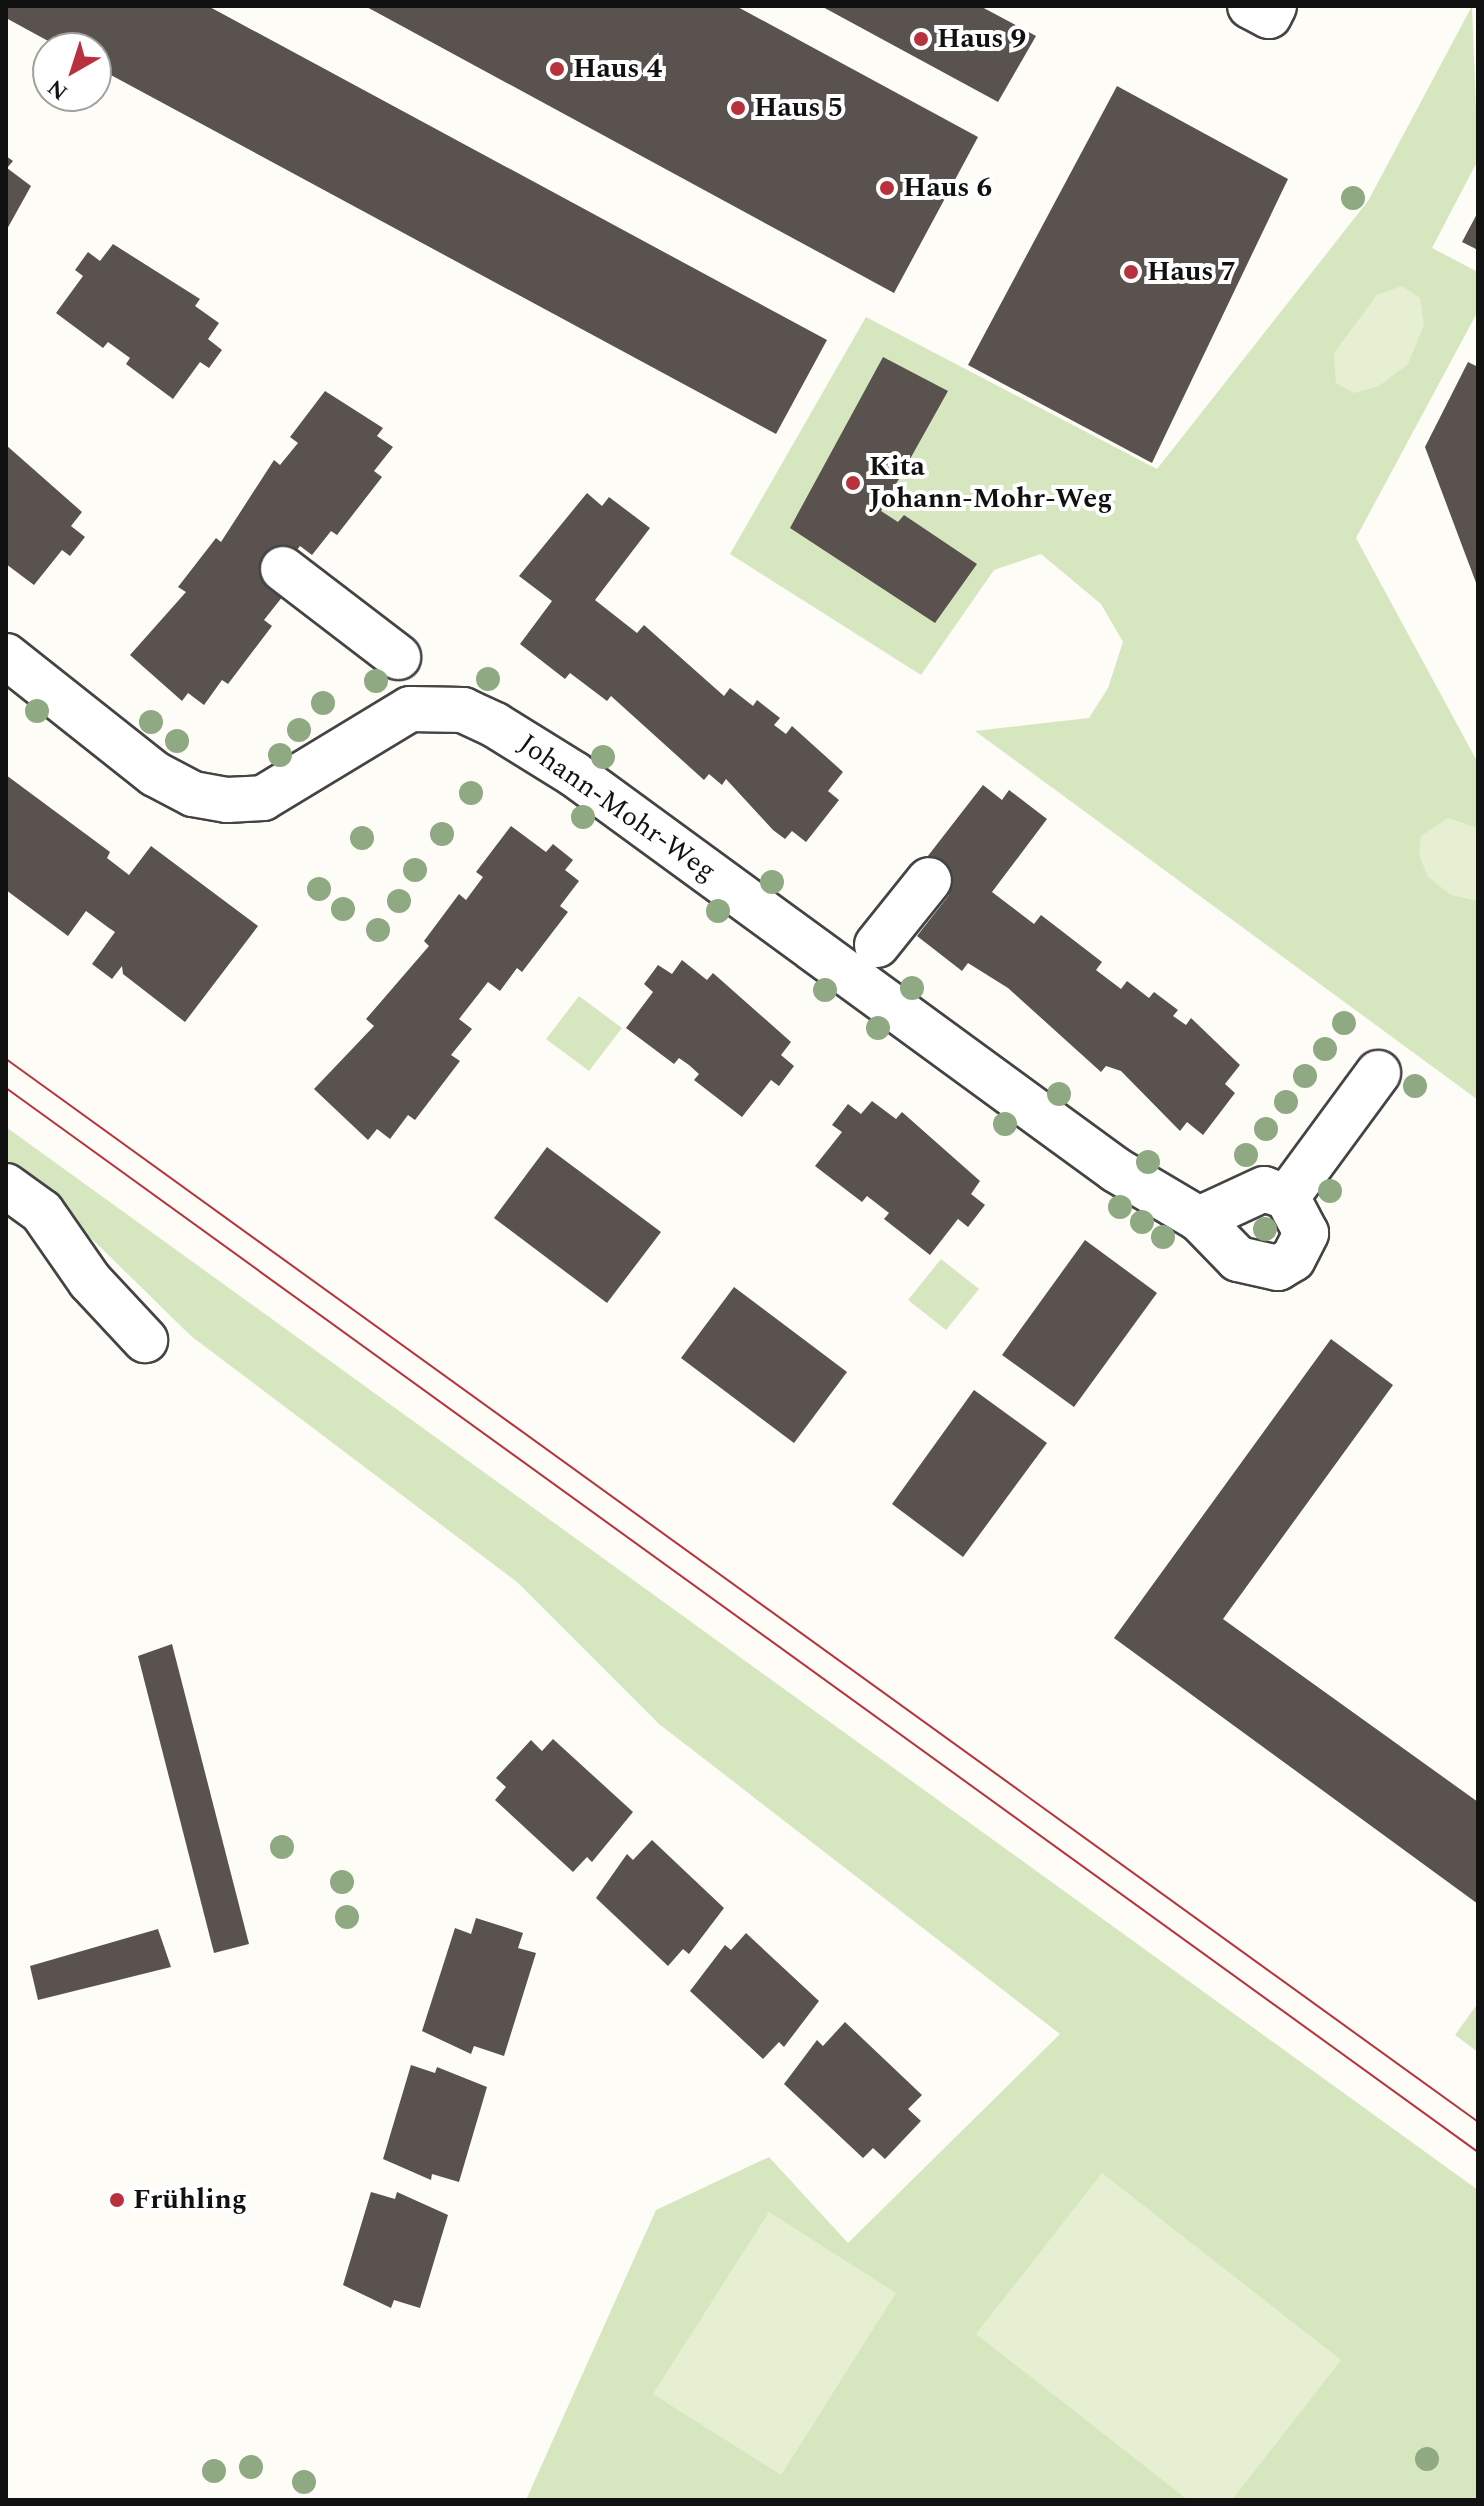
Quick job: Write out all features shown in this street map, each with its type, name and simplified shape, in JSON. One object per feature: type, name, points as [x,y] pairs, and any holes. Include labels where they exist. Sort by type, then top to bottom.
[{"type":"street","points":[[1250,6],[1269,16],[1274,6]]},
{"type":"street","points":[[283,569],[398,657]]},
{"type":"street","name":"Johann-Mohr-Weg","points":[[6,656],[155,774],[193,794],[227,800],[263,798],[410,709],[463,710],[495,725],[574,774],[1116,1170],[1199,1219],[1238,1259],[1278,1268],[1293,1259],[1306,1233],[1287,1197]]},
{"type":"street","points":[[877,945],[929,880]]},
{"type":"street","points":[[1199,1219],[1243,1193],[1264,1189],[1287,1197],[1378,1073]]},
{"type":"street","points":[[6,1186],[42,1212],[90,1281],[145,1340]]},
{"type":"green space","points":[[1472,6],[1478,160],[1432,248],[1478,272],[1478,311],[1356,538],[1478,763],[1478,1100],[975,731],[1089,718],[1108,688],[1123,642],[1101,604],[1041,554],[994,570],[921,675],[730,554],[866,317],[1157,469],[1368,201]]},
{"type":"green space","points":[[1402,286],[1420,298],[1424,325],[1408,364],[1379,386],[1354,393],[1336,383],[1334,353],[1377,295]]},
{"type":"green space","points":[[1448,818],[1478,828],[1478,901],[1451,895],[1428,877],[1419,855],[1421,836]]},
{"type":"green space","points":[[579,996],[622,1028],[589,1071],[546,1039]]},
{"type":"green space","points":[[6,1127],[1478,2190],[1478,2500],[526,2500],[656,2210],[769,2157],[848,2243],[1060,2034],[659,1724],[517,1582],[191,1336],[92,1239],[6,1176]]},
{"type":"green space","points":[[941,1259],[979,1289],[946,1330],[908,1300]]},
{"type":"green space","points":[[1478,2003],[1478,2052],[1455,2035]]},
{"type":"green space","points":[[1102,2173],[1341,2360],[1232,2500],[1188,2500],[976,2334]]},
{"type":"green space","points":[[769,2212],[896,2293],[781,2475],[653,2394]]},
{"type":"building","points":[[6,6],[208,6],[827,340],[776,434],[112,76],[112,32],[32,32],[6,18]]},
{"type":"building","points":[[365,6],[736,6],[978,137],[894,293]]},
{"type":"building","points":[[821,6],[980,6],[1036,36],[998,102]]},
{"type":"building","name":"Haus 7","points":[[1117,86],[1288,179],[1152,463],[968,365]]},
{"type":"building","points":[[6,156],[13,161],[7,168],[31,186],[6,231]]},
{"type":"building","points":[[1478,212],[1478,250],[1462,242]]},
{"type":"building","points":[[113,244],[200,299],[195,306],[219,323],[208,339],[222,350],[209,368],[200,362],[173,399],[126,364],[130,358],[108,342],[103,348],[56,313],[83,276],[75,270],[88,252],[100,261]]},
{"type":"building","name":"Kita Johann-Mohr-Weg","points":[[883,357],[948,391],[881,511],[898,522],[904,515],[977,564],[935,623],[790,528]]},
{"type":"building","points":[[1468,362],[1478,367],[1478,588],[1425,447]]},
{"type":"building","points":[[325,391],[383,428],[377,436],[393,447],[374,471],[382,477],[337,535],[331,531],[312,555],[300,546],[270,585],[283,596],[264,620],[272,626],[228,684],[222,680],[204,705],[188,693],[182,701],[130,655],[186,592],[178,587],[216,538],[221,542],[274,460],[280,465],[298,443],[290,437]]},
{"type":"building","points":[[6,445],[82,512],[71,526],[85,537],[70,556],[62,550],[34,585],[6,564]]},
{"type":"building","points":[[587,493],[602,506],[609,497],[650,528],[595,600],[637,633],[644,625],[724,696],[730,688],[753,706],[757,700],[780,718],[774,725],[786,734],[792,726],[843,772],[828,791],[839,800],[806,842],[792,831],[785,839],[726,779],[722,785],[709,774],[704,780],[611,696],[607,701],[570,673],[565,679],[520,644],[552,601],[519,576]]},
{"type":"building","points":[[6,775],[110,852],[107,858],[129,875],[151,846],[258,926],[185,1022],[123,974],[122,966],[112,979],[92,964],[115,932],[86,911],[68,936],[6,890]]},
{"type":"building","points":[[983,785],[1002,800],[1009,790],[1047,819],[992,892],[1034,924],[1041,915],[1102,962],[1096,970],[1121,989],[1127,981],[1149,998],[1154,992],[1178,1010],[1173,1016],[1186,1025],[1191,1018],[1240,1065],[1225,1084],[1235,1093],[1203,1135],[1187,1122],[1180,1131],[1121,1071],[1106,1066],[1101,1072],[1008,988],[968,963],[962,971],[917,936],[949,895],[917,870]]},
{"type":"building","points":[[511,826],[546,852],[553,844],[573,860],[565,870],[579,881],[560,906],[568,912],[522,972],[517,968],[500,991],[488,982],[459,1019],[472,1029],[451,1055],[460,1061],[415,1120],[408,1115],[390,1139],[377,1129],[368,1140],[314,1089],[374,1026],[366,1019],[429,946],[424,941],[459,894],[466,900],[483,877],[476,872]]},
{"type":"building","points":[[682,960],[707,980],[713,973],[791,1042],[781,1055],[794,1066],[779,1086],[771,1080],[742,1117],[694,1080],[699,1074],[689,1065],[679,1058],[674,1064],[626,1028],[653,992],[644,984],[658,965],[672,974]]},
{"type":"building","points":[[872,1101],[896,1119],[902,1112],[980,1181],[971,1194],[985,1205],[968,1227],[958,1219],[930,1255],[884,1219],[889,1213],[867,1196],[862,1202],[815,1166],[842,1132],[832,1125],[848,1104],[861,1114]]},
{"type":"building","points":[[547,1147],[661,1232],[607,1303],[494,1218]]},
{"type":"building","points":[[1085,1240],[1157,1293],[1074,1407],[1002,1355]]},
{"type":"building","points":[[734,1287],[847,1372],[794,1443],[681,1358]]},
{"type":"building","points":[[1331,1339],[1393,1385],[1223,1619],[1478,1802],[1478,1904],[1114,1638]]},
{"type":"building","points":[[974,1390],[1047,1443],[963,1557],[892,1504]]},
{"type":"building","points":[[172,1644],[249,1944],[214,1953],[138,1656]]},
{"type":"building","points":[[553,1739],[633,1812],[592,1862],[587,1857],[573,1872],[495,1800],[506,1787],[496,1778],[531,1740],[542,1751]]},
{"type":"building","points":[[652,1840],[724,1908],[689,1954],[683,1949],[668,1966],[596,1898],[627,1854],[633,1860]]},
{"type":"building","points":[[476,1918],[523,1933],[518,1948],[536,1953],[504,2056],[474,2046],[471,2054],[422,2031],[455,1928],[471,1934]]},
{"type":"building","points":[[158,1929],[171,1967],[38,2000],[30,1966]]},
{"type":"building","points":[[746,1933],[819,2001],[784,2047],[779,2042],[763,2059],[690,1991],[725,1945],[731,1950]]},
{"type":"building","points":[[845,2022],[922,2095],[908,2109],[921,2121],[885,2159],[873,2148],[863,2158],[784,2084],[817,2040],[823,2046]]},
{"type":"building","points":[[411,2065],[435,2073],[437,2067],[487,2087],[459,2182],[432,2174],[431,2180],[383,2159]]},
{"type":"building","points":[[371,2192],[395,2199],[397,2192],[448,2215],[420,2308],[394,2300],[391,2308],[343,2285]]},
{"type":"tram line","points":[[6,1059],[1478,2122]]},
{"type":"tram line","points":[[6,1088],[1478,2152]]},
{"type":"place","name":"Haus 9","points":[[921,39]]},
{"type":"place","name":"Haus 4","points":[[557,69]]},
{"type":"place","name":"Haus 5","points":[[738,108]]},
{"type":"place","name":"Haus 6","points":[[887,188]]},
{"type":"place","name":"Haus 7","points":[[1131,272]]},
{"type":"place","name":"Kita Johann-Mohr-Weg","points":[[853,483]]},
{"type":"place","name":"Frühling","points":[[117,2200]]}]
